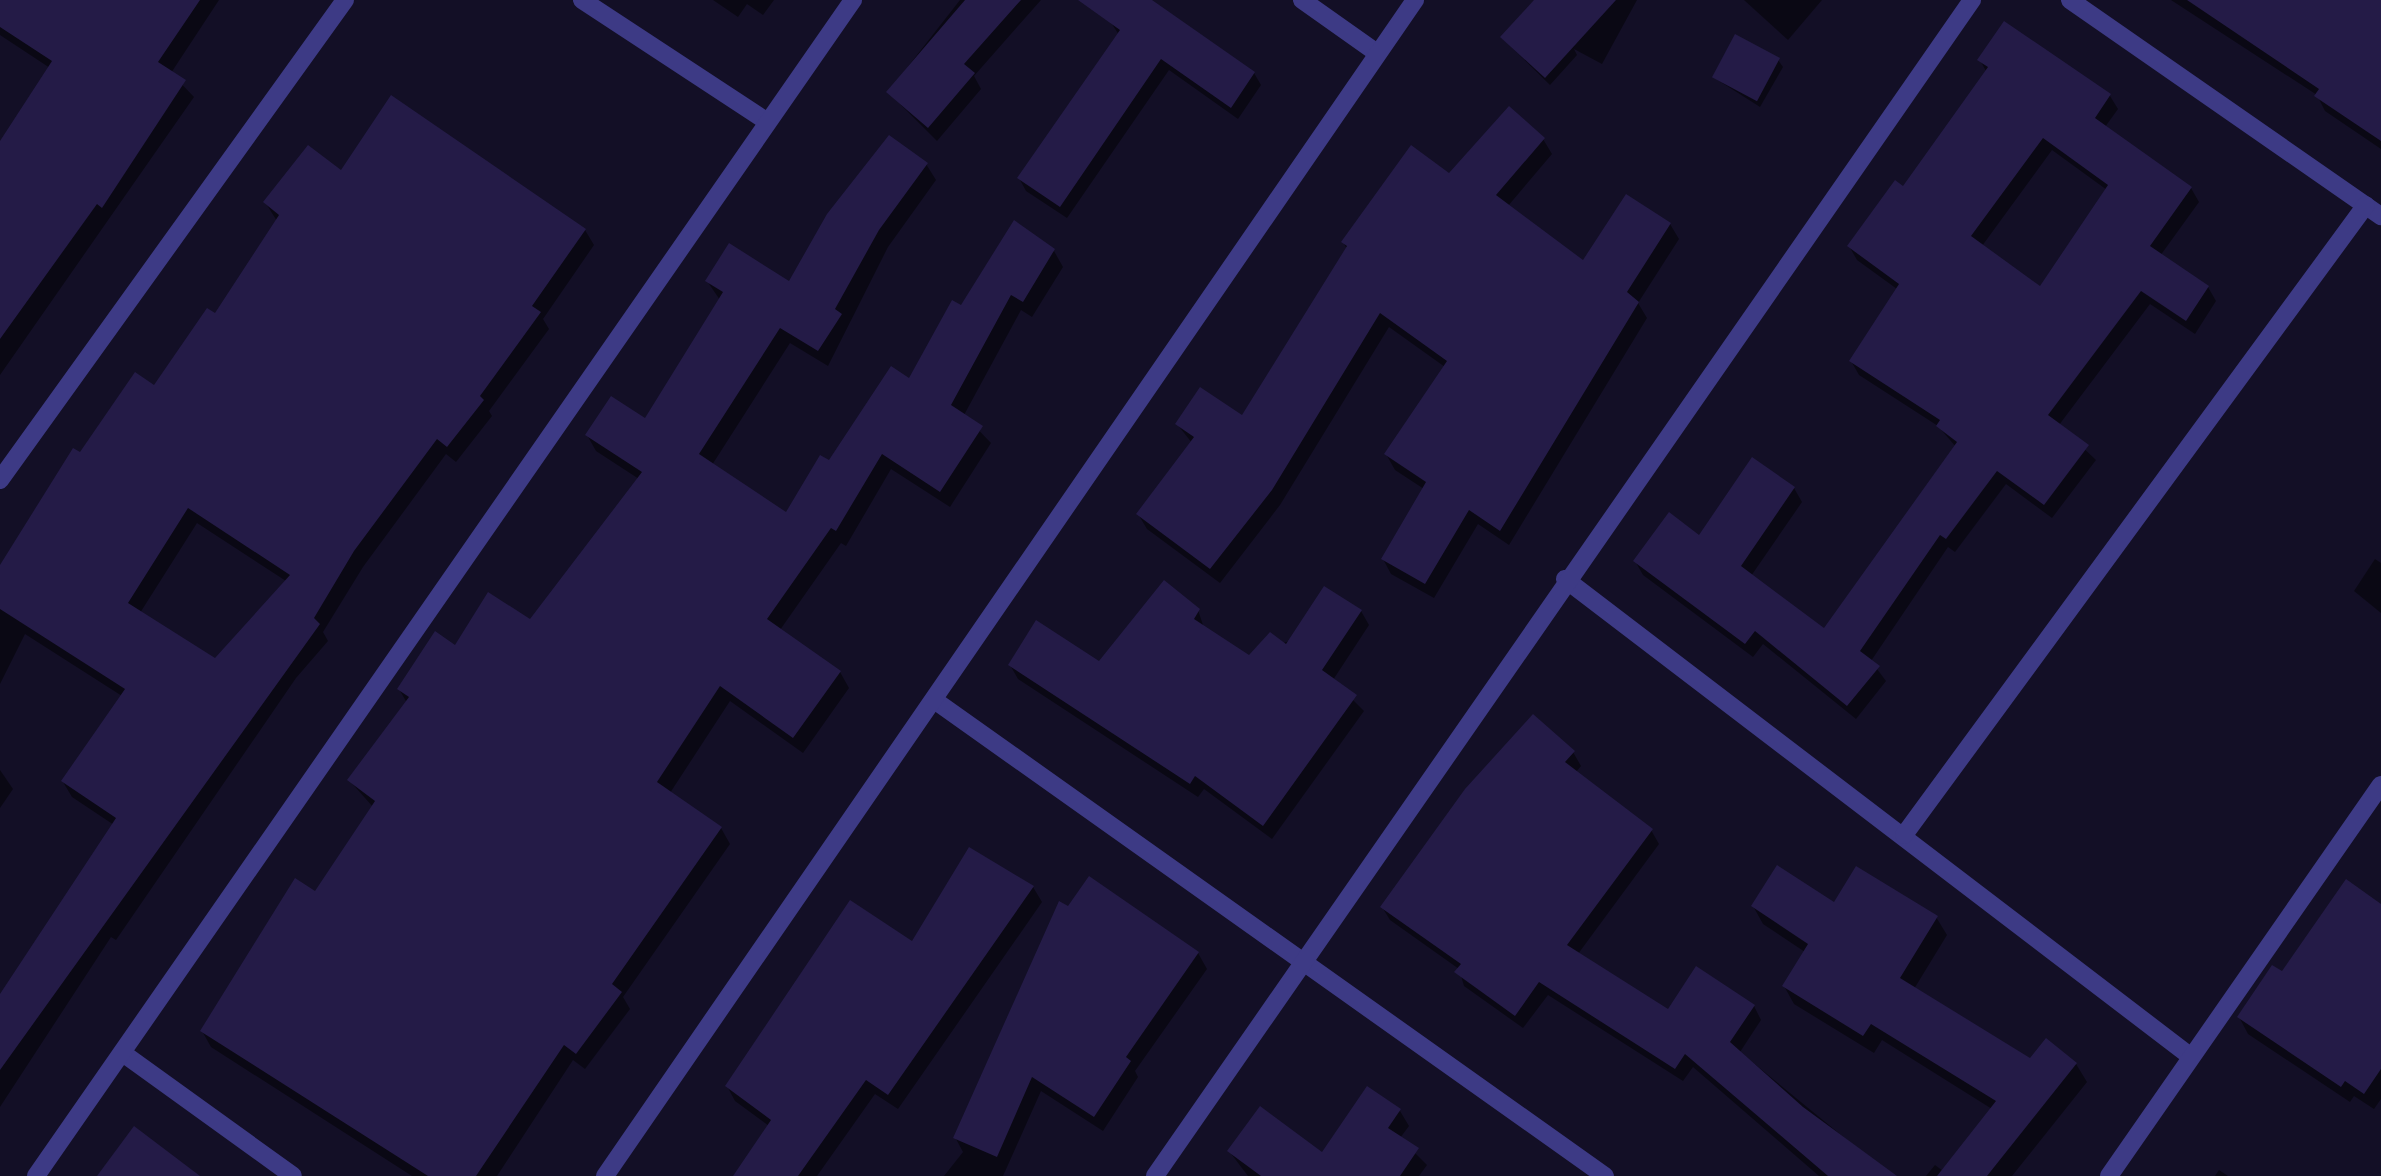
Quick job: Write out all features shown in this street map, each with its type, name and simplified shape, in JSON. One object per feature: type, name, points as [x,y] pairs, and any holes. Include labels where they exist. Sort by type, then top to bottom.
[{"type":"street","points":[[0,480],[345,0]]},
{"type":"street","points":[[582,0],[766,121]]},
{"type":"street","points":[[36,1176],[124,1055],[766,121],[853,0]]},
{"type":"street","points":[[1302,0],[1377,53]]},
{"type":"street","points":[[605,1176],[937,702],[1415,0]]},
{"type":"street","points":[[1155,1176],[1301,959],[1972,0]]},
{"type":"street","points":[[2070,0],[2381,216]]},
{"type":"street","points":[[1905,835],[2366,205]]},
{"type":"street","points":[[1565,579],[1905,835],[2190,1056]]},
{"type":"street","points":[[937,702],[1605,1176]]},
{"type":"street","points":[[2109,1176],[2381,785]]},
{"type":"street","points":[[124,1055],[293,1176]]},
{"type":"building","points":[[0,0],[200,0],[158,62],[186,80],[102,208],[97,204],[0,339],[0,141],[52,61],[0,27]]},
{"type":"building","points":[[965,0],[1021,0],[964,64],[975,73],[928,128],[886,92]]},
{"type":"building","points":[[1078,0],[1152,0],[1255,72],[1231,108],[1161,59],[1060,207],[1017,178],[1120,30]]},
{"type":"building","points":[[1534,0],[1616,0],[1545,78],[1500,37]]},
{"type":"building","points":[[2187,0],[2381,0],[2381,141],[2314,96],[2319,89]]},
{"type":"building","points":[[2004,21],[2111,94],[2095,118],[2192,187],[2150,246],[2209,286],[2186,321],[2141,291],[2048,415],[2089,445],[2044,505],[1997,471],[1946,539],[1940,535],[1860,651],[1880,666],[1847,706],[1755,631],[1745,644],[1633,561],[1669,512],[1699,535],[1752,457],[1795,487],[1741,566],[1824,628],[1957,442],[1936,426],[1940,420],[1849,361],[1899,284],[1847,246],[1895,180],[1903,186],[1988,67],[1977,60]],"holes":[[[2043,138],[2108,185],[2040,286],[1971,236]]]},
{"type":"building","points":[[1735,34],[1780,58],[1757,101],[1712,77]]},
{"type":"building","points":[[391,95],[586,229],[532,306],[541,312],[480,396],[484,400],[447,447],[437,439],[354,551],[314,618],[320,624],[0,1070],[0,994],[116,818],[61,781],[125,689],[0,609],[0,565],[73,448],[80,452],[135,372],[154,385],[207,308],[215,313],[279,215],[263,202],[308,145],[341,170]],"holes":[[[188,508],[290,575],[215,658],[128,603]]]},
{"type":"building","points":[[1509,106],[1545,138],[1496,195],[1583,260],[1626,194],[1671,223],[1627,292],[1639,302],[1500,531],[1469,510],[1425,584],[1381,559],[1426,482],[1384,454],[1447,361],[1380,313],[1272,490],[1210,569],[1136,514],[1194,437],[1175,424],[1200,387],[1242,415],[1347,246],[1341,242],[1411,145],[1449,173]]},
{"type":"building","points":[[889,135],[928,163],[879,230],[835,309],[842,314],[818,351],[780,328],[699,454],[786,512],[820,455],[829,460],[891,366],[909,378],[952,300],[961,305],[1014,220],[1055,249],[1023,302],[1011,295],[951,405],[983,426],[940,492],[882,454],[836,531],[831,528],[767,619],[841,671],[793,738],[720,686],[657,782],[722,827],[612,984],[622,992],[576,1054],[564,1045],[476,1176],[428,1176],[200,1031],[295,878],[315,891],[375,801],[347,780],[409,697],[397,689],[435,631],[455,645],[488,592],[530,619],[642,472],[585,435],[611,396],[645,418],[723,292],[705,281],[729,243],[789,281],[827,214]]},
{"type":"building","points":[[1164,580],[1200,609],[1194,619],[1249,655],[1270,632],[1286,644],[1324,586],[1362,610],[1322,670],[1357,695],[1263,826],[1195,776],[1190,784],[1008,665],[1036,620],[1099,661]]},
{"type":"building","points":[[1533,714],[1575,751],[1565,762],[1653,829],[1567,945],[1668,1009],[1696,966],[1755,1005],[1730,1042],[1803,1107],[1897,1176],[1828,1176],[1685,1054],[1675,1069],[1539,982],[1515,1016],[1454,972],[1461,964],[1380,907],[1465,789]]},
{"type":"building","points":[[969,847],[1034,886],[888,1095],[866,1080],[798,1176],[733,1176],[771,1120],[725,1086],[850,900],[912,941]]},
{"type":"building","points":[[1777,865],[1834,902],[1856,866],[1938,916],[1900,978],[2030,1058],[2046,1038],[2077,1063],[1987,1176],[1937,1176],[1996,1101],[1871,1024],[1863,1036],[1782,986],[1808,944],[1751,906]]},
{"type":"building","points":[[1089,876],[1199,952],[1126,1057],[1131,1061],[1094,1117],[1032,1077],[997,1157],[953,1138],[1059,901],[1068,906]]},
{"type":"building","points":[[2346,879],[2381,904],[2381,1069],[2364,1094],[2345,1081],[2341,1087],[2237,1017],[2272,965],[2282,971]]},
{"type":"building","points":[[1367,1086],[1401,1109],[1388,1128],[1419,1148],[1400,1176],[1261,1176],[1227,1151],[1260,1106],[1322,1152]]},
{"type":"building","points":[[134,1126],[200,1176],[97,1176]]}]
